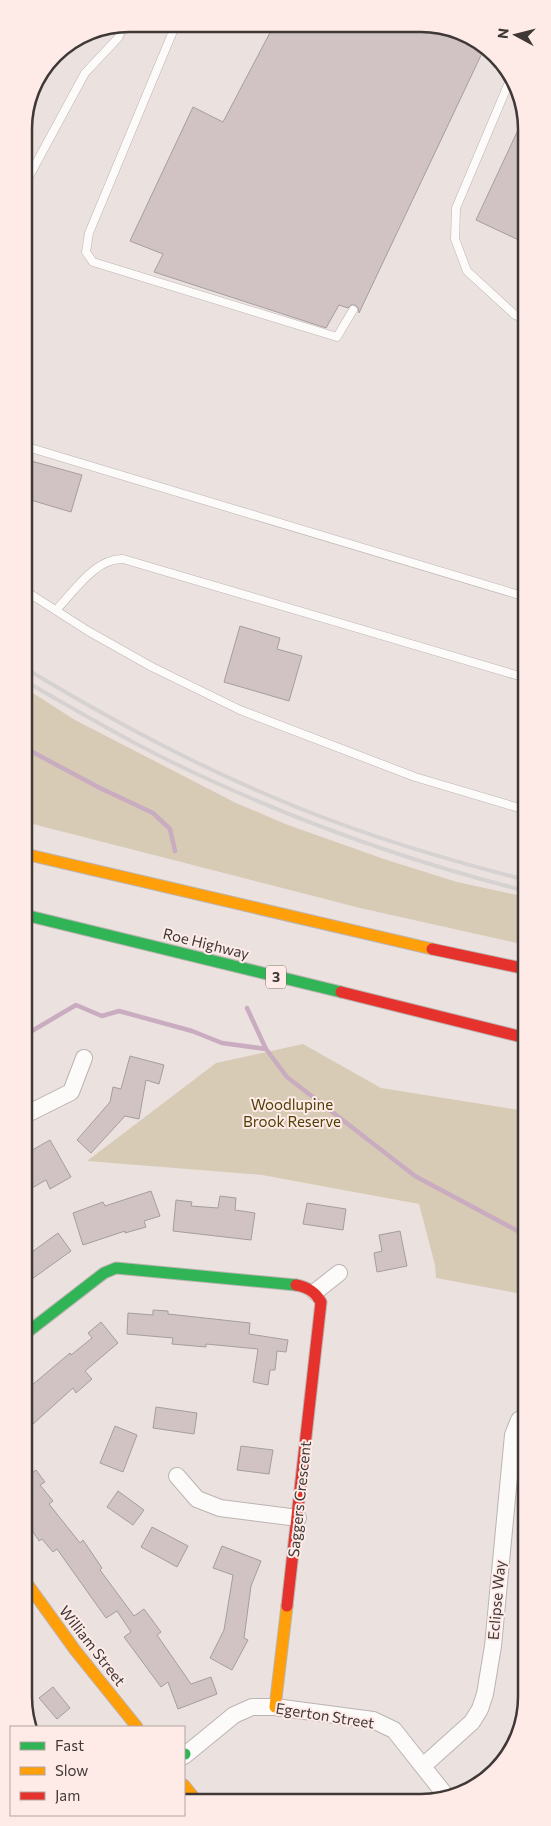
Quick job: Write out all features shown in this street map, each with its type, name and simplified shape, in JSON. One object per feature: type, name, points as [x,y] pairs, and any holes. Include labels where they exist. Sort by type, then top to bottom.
[{"type":"main road","points":[[33,856],[518,968]]},
{"type":"main road","name":"Roe Highway","points":[[32,917],[518,1036]]},
{"type":"main road","points":[[32,1329],[104,1274],[116,1268],[302,1286],[315,1292]]},
{"type":"main road","name":"Saggers Crescent","points":[[275,1707],[298,1518],[321,1302],[315,1292]]},
{"type":"main road","name":"William Street","points":[[32,1591],[75,1650],[137,1726]]},
{"type":"street","points":[[32,1111],[71,1092],[84,1058]]},
{"type":"street","points":[[315,1292],[339,1273]]},
{"type":"street","name":"Eclipse Way","points":[[423,1766],[472,1722],[480,1709],[485,1694],[493,1646],[513,1435],[518,1422]]},
{"type":"street","points":[[177,1476],[197,1499],[220,1508],[298,1518]]},
{"type":"street","name":"Egerton Street","points":[[185,1753],[234,1715],[252,1707],[275,1707],[373,1720],[394,1730],[443,1791]]},
{"type":"lane","points":[[33,169],[85,73],[118,38],[120,33]]},
{"type":"lane","points":[[172,33],[89,233],[86,252],[93,262],[338,338],[352,310]]},
{"type":"lane","points":[[507,86],[456,208],[455,239],[467,271],[518,316]]},
{"type":"lane","points":[[33,449],[518,595]]},
{"type":"lane","points":[[56,610],[101,564],[115,558],[123,559],[518,676]]},
{"type":"lane","points":[[33,595],[88,631],[152,667],[240,710],[416,777],[518,808]]},
{"type":"green space","points":[[33,693],[75,720],[236,803],[288,825],[387,860],[457,882],[518,895],[518,943],[360,908],[33,824]]},
{"type":"green space","name":"Woodlupine Brook Reserve","points":[[303,1044],[381,1088],[518,1110],[518,1293],[436,1278],[435,1265],[419,1204],[262,1175],[87,1161],[216,1063]]},
{"type":"building","points":[[421,32],[440,34],[453,38],[482,54],[359,313],[355,305],[351,305],[348,308],[339,305],[326,328],[154,272],[163,254],[130,241],[193,107],[223,122],[270,33]]},
{"type":"building","points":[[518,130],[518,240],[476,220]]},
{"type":"building","points":[[33,461],[82,475],[71,512],[33,501]]},
{"type":"building","points":[[240,626],[280,638],[277,649],[302,656],[289,701],[224,682]]},
{"type":"building","points":[[130,1056],[164,1065],[159,1084],[146,1080],[139,1119],[125,1116],[91,1153],[77,1140],[110,1102],[113,1087],[121,1089]]},
{"type":"building","points":[[50,1140],[71,1177],[50,1189],[46,1180],[32,1188],[32,1150]]},
{"type":"building","points":[[151,1191],[160,1216],[144,1221],[146,1227],[125,1233],[125,1231],[83,1245],[73,1213],[103,1202],[105,1206]]},
{"type":"building","points":[[220,1196],[236,1198],[235,1210],[255,1213],[251,1240],[173,1231],[176,1200],[192,1202],[191,1206],[218,1208]]},
{"type":"building","points":[[307,1203],[346,1209],[343,1230],[303,1224]]},
{"type":"building","points":[[400,1231],[407,1266],[377,1272],[374,1253],[382,1251],[379,1235]]},
{"type":"building","points":[[58,1233],[71,1251],[32,1279],[32,1252]]},
{"type":"building","points":[[153,1310],[168,1311],[168,1314],[250,1323],[249,1334],[288,1340],[286,1352],[277,1351],[275,1370],[270,1370],[268,1385],[253,1382],[258,1349],[206,1344],[206,1347],[172,1344],[173,1338],[127,1334],[128,1313],[153,1315]]},
{"type":"building","points":[[101,1322],[118,1343],[85,1371],[92,1379],[76,1393],[73,1388],[33,1424],[32,1385],[70,1353],[71,1355],[92,1338],[88,1333]]},
{"type":"building","points":[[156,1407],[197,1413],[194,1434],[153,1428]]},
{"type":"building","points":[[115,1426],[137,1435],[123,1472],[100,1463]]},
{"type":"building","points":[[241,1446],[273,1450],[269,1474],[237,1470]]},
{"type":"building","points":[[36,1470],[45,1482],[40,1485],[53,1501],[49,1504],[80,1543],[83,1540],[102,1568],[100,1570],[134,1616],[144,1609],[161,1632],[157,1635],[191,1684],[211,1677],[217,1694],[178,1709],[168,1682],[161,1687],[124,1637],[131,1632],[117,1611],[106,1618],[57,1549],[53,1552],[42,1539],[39,1541],[32,1530],[32,1473]]},
{"type":"building","points":[[118,1491],[144,1510],[133,1525],[107,1507]]},
{"type":"building","points":[[152,1527],[188,1546],[177,1567],[141,1547]]},
{"type":"building","points":[[222,1546],[261,1561],[251,1586],[244,1638],[248,1640],[232,1670],[210,1658],[224,1630],[233,1575],[213,1568]]},
{"type":"building","points":[[53,1687],[70,1708],[57,1719],[39,1698]]},
{"type":"waterway","points":[[33,752],[100,788],[153,813],[170,829],[175,851]]},
{"type":"waterway","points":[[32,1031],[76,1005],[102,1016],[119,1011],[192,1031],[222,1043],[266,1049]]},
{"type":"waterway","points":[[247,1008],[266,1049],[287,1077],[415,1176],[518,1231]]},
{"type":"railway","points":[[33,672],[145,736],[207,768],[270,796],[365,833],[461,863],[518,878]]},
{"type":"railway","points":[[33,685],[140,746],[188,770],[288,814],[366,843],[446,869],[518,889]]},
{"type":"traffic: fast","points":[[32,917],[341,992]]},
{"type":"traffic: fast","points":[[32,1328],[104,1273],[116,1268],[296,1285]]},
{"type":"traffic: slow","points":[[33,856],[432,949]]},
{"type":"traffic: slow","points":[[32,1590],[75,1650],[136,1726]]},
{"type":"traffic: slow","points":[[275,1707],[287,1606]]},
{"type":"traffic: slow","points":[[185,1786],[191,1794]]},
{"type":"traffic: jam","points":[[432,949],[518,967]]},
{"type":"traffic: jam","points":[[341,992],[518,1036]]},
{"type":"traffic: jam","points":[[287,1606],[321,1302],[311,1290],[296,1285]]}]
